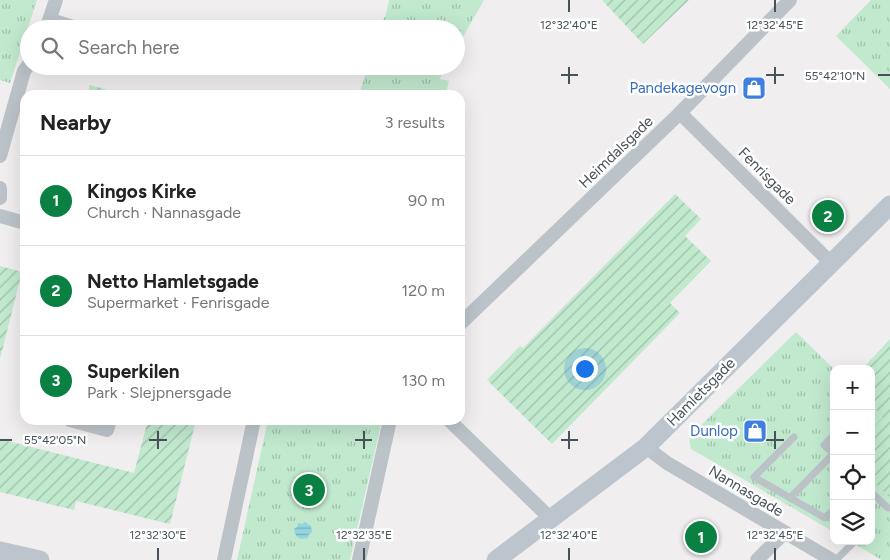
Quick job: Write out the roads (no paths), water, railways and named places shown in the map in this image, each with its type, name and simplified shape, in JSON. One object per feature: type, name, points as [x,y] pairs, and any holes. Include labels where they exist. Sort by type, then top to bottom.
[{"type":"street","points":[[49,20],[56,0]]},
{"type":"street","name":"Heimdalsgade","points":[[465,319],[680,113],[790,0]]},
{"type":"street","points":[[0,156],[23,75]]},
{"type":"street","name":"Fenrisgade","points":[[680,113],[831,263]]},
{"type":"street","points":[[0,188],[0,198]]},
{"type":"street","name":"Hamletsgade","points":[[496,560],[646,447],[890,205]]},
{"type":"street","points":[[0,216],[20,222]]},
{"type":"street","points":[[88,425],[107,430],[108,425]]},
{"type":"street","points":[[224,560],[253,425]]},
{"type":"street","points":[[359,560],[389,425]]},
{"type":"street","points":[[454,425],[550,518]]},
{"type":"street","name":"Nannasgade","points":[[646,447],[667,463],[832,560]]},
{"type":"street","points":[[757,560],[784,533]]},
{"type":"street","points":[[0,551],[40,560]]},
{"type":"lane","points":[[794,437],[754,477],[825,518],[830,513]]},
{"type":"lane","points":[[830,439],[824,445],[830,452]]},
{"type":"lane","points":[[790,498],[830,458]]},
{"type":"lane","points":[[875,496],[888,508]]},
{"type":"lane","points":[[836,560],[851,545]]},
{"type":"water","points":[[305,522],[311,526],[312,532],[308,538],[301,539],[296,536],[294,529],[298,523],[302,524]]},
{"type":"place","name":"Pandekagevogn","points":[[754,88]]},
{"type":"place","name":"Netto Hamletsgade","points":[[828,216]]},
{"type":"place","name":"Dunlop","points":[[755,431]]},
{"type":"place","name":"Superkilen","points":[[309,490]]},
{"type":"place","name":"Kingos Kirke","points":[[701,537]]}]
